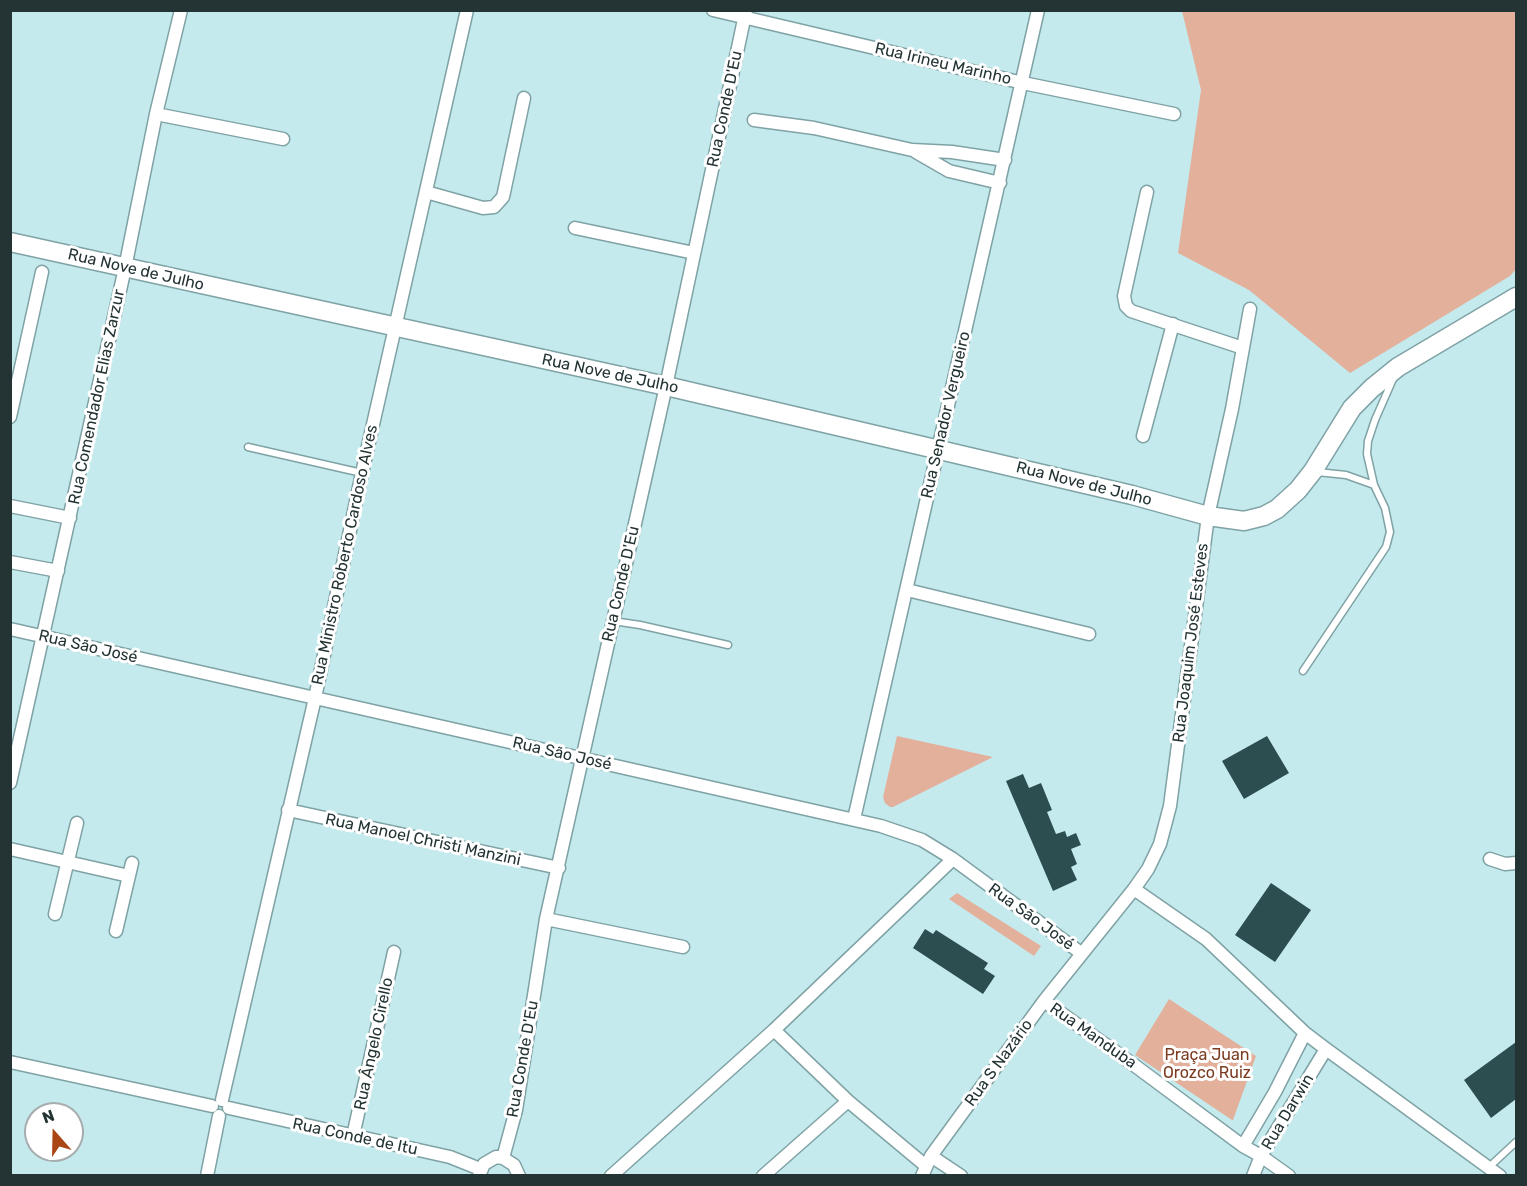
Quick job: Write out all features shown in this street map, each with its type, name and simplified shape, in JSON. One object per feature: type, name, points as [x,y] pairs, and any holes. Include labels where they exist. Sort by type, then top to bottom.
[{"type":"street","name":"Rua Comendador Elias Zarzur","points":[[10,783],[125,268],[156,114],[181,10]]},
{"type":"street","name":"Rua Ministro Roberto Cardoso Alves","points":[[207,1176],[220,1108],[315,698],[362,474],[467,10]]},
{"type":"street","name":"Rua Irineu Marinho","points":[[713,10],[745,14],[1023,83],[1174,114]]},
{"type":"street","name":"Rua Senador Vergueiro","points":[[854,819],[1038,10]]},
{"type":"street","name":"Rua Conde D'Eu","points":[[503,1158],[516,1110],[546,919],[666,386],[745,14]]},
{"type":"street","points":[[426,192],[483,208],[494,207],[503,197],[524,99]]},
{"type":"street","points":[[156,114],[283,139]]},
{"type":"street","points":[[754,120],[814,128],[912,150],[952,152],[1005,160]]},
{"type":"street","points":[[912,150],[949,171],[1000,183]]},
{"type":"street","points":[[1147,192],[1124,301],[1131,311],[1243,348]]},
{"type":"street","points":[[575,228],[694,253]]},
{"type":"street","name":"Rua Nove de Julho","points":[[10,242],[666,386],[1132,495],[1208,516],[1244,521],[1264,516],[1277,509],[1298,490],[1313,471],[1352,408],[1372,388],[1398,367],[1516,297]]},
{"type":"street","points":[[10,417],[42,272]]},
{"type":"street","name":"Rua Joaquim José Esteves","points":[[1081,953],[1134,889],[1148,868],[1160,844],[1170,806],[1208,516],[1250,309]]},
{"type":"street","points":[[1143,436],[1173,324]]},
{"type":"street","points":[[10,506],[70,518]]},
{"type":"street","points":[[10,562],[58,572]]},
{"type":"street","points":[[907,590],[1089,634]]},
{"type":"street","name":"Rua São José","points":[[10,629],[854,819],[902,832],[922,840],[953,859],[1081,953]]},
{"type":"street","name":"Rua Manoel Christi Manzini","points":[[288,810],[559,868]]},
{"type":"street","points":[[55,914],[77,823]]},
{"type":"street","points":[[10,849],[129,876]]},
{"type":"street","points":[[611,1176],[774,1030],[953,859]]},
{"type":"street","points":[[1490,859],[1505,864],[1516,863]]},
{"type":"street","points":[[116,931],[132,863]]},
{"type":"street","points":[[1134,889],[1206,939],[1326,1050],[1500,1176]]},
{"type":"street","points":[[546,919],[683,946]]},
{"type":"street","name":"Rua Ângelo Cirello","points":[[353,1136],[394,952]]},
{"type":"street","name":"Rua S Nazário","points":[[926,1166],[1081,953]]},
{"type":"street","name":"Rua Manduba","points":[[1044,1001],[1243,1146],[1289,1176]]},
{"type":"street","points":[[774,1030],[848,1101],[926,1166],[961,1176]]},
{"type":"street","points":[[1243,1146],[1275,1092],[1305,1033]]},
{"type":"street","name":"Rua Darwin","points":[[1253,1176],[1261,1156],[1326,1050]]},
{"type":"street","name":"Rua Conde de Itu","points":[[10,1062],[450,1157],[480,1172]]},
{"type":"street","points":[[763,1176],[848,1101]]},
{"type":"street","points":[[480,1172],[484,1164],[492,1157],[503,1158],[514,1165],[520,1175]]},
{"type":"lane","points":[[1303,671],[1386,547],[1390,532],[1385,508],[1374,485],[1367,454],[1368,441],[1398,367]]},
{"type":"lane","points":[[248,447],[362,474]]},
{"type":"lane","points":[[1313,471],[1346,475],[1374,485]]},
{"type":"lane","points":[[613,621],[728,645]]},
{"type":"lane","points":[[1488,1168],[1516,1142]]},
{"type":"green space","points":[[1182,11],[1516,11],[1516,269],[1510,276],[1350,373],[1249,290],[1178,253],[1201,90]]},
{"type":"green space","points":[[897,736],[993,757],[890,807],[885,803],[883,797]]},
{"type":"green space","points":[[957,893],[1041,946],[1034,956],[949,899]]},
{"type":"green space","name":"Praça Juan Orozco Ruiz","points":[[1169,999],[1256,1056],[1233,1120],[1135,1055]]},
{"type":"building","points":[[1267,736],[1289,773],[1244,799],[1222,761]]},
{"type":"building","points":[[1023,774],[1029,788],[1041,783],[1052,810],[1047,812],[1056,834],[1065,831],[1067,837],[1076,833],[1081,845],[1071,849],[1077,864],[1071,867],[1077,880],[1053,891],[1006,781]]},
{"type":"building","points":[[1271,883],[1311,910],[1275,962],[1235,935]]},
{"type":"building","points":[[925,929],[933,934],[936,930],[988,963],[984,969],[995,976],[983,994],[913,948]]},
{"type":"building","points":[[1516,1042],[1516,1099],[1491,1118],[1464,1080]]}]
